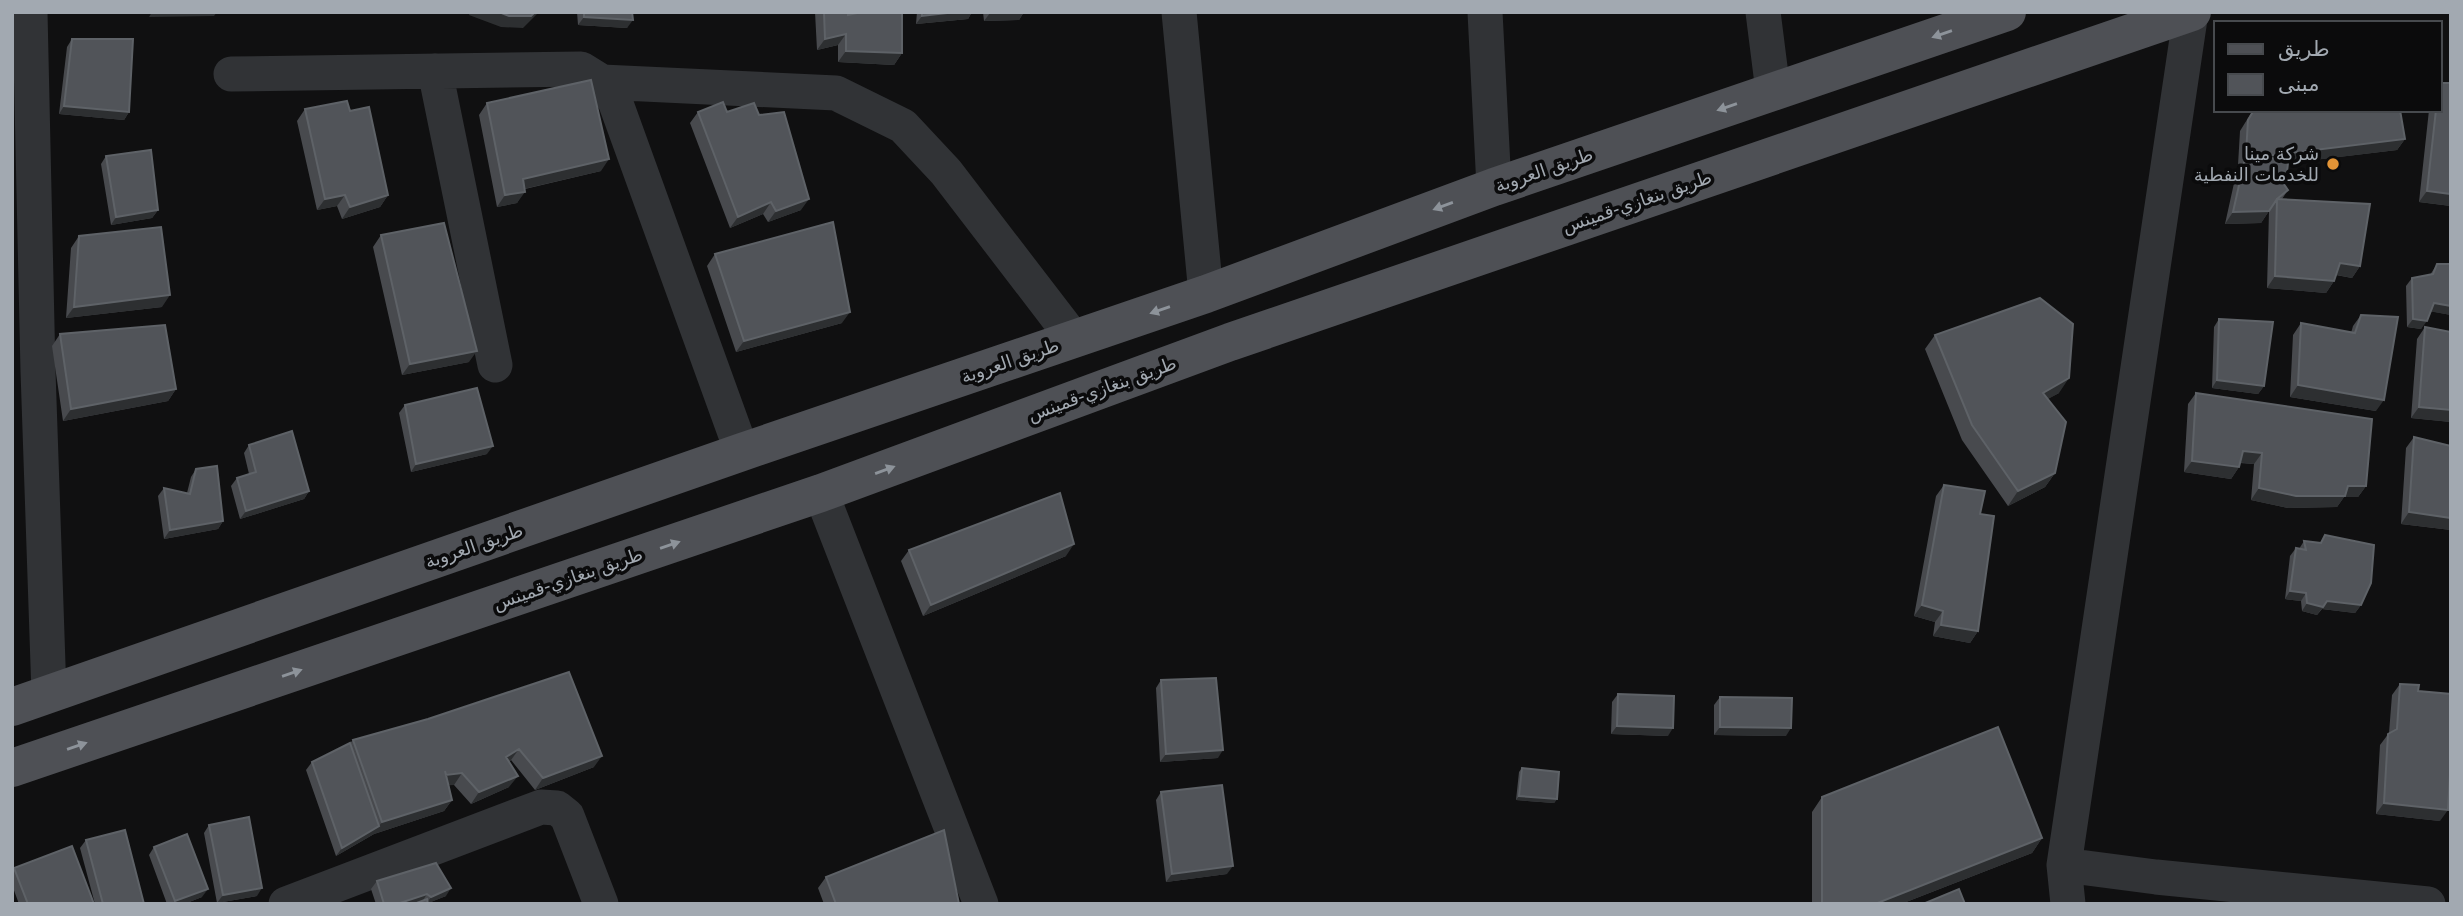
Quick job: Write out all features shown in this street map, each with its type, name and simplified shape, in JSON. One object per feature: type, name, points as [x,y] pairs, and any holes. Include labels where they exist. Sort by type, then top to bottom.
[{"type":"main road","name":"طريق العروبة","points":[[12,707],[1206,294],[1494,187],[2007,12]]},
{"type":"main road","name":"طريق بنغازي-قمينس","points":[[12,768],[821,493],[1230,342],[2191,12]]},
{"type":"street","points":[[30,12],[22,91],[25,372],[49,694]]},
{"type":"street","points":[[1179,12],[1206,294]]},
{"type":"street","points":[[1485,12],[1494,187]]},
{"type":"street","points":[[1763,12],[1773,91]]},
{"type":"street","points":[[2068,904],[2064,865],[2191,12]]},
{"type":"street","points":[[232,74],[581,69],[602,82],[615,101],[742,453]]},
{"type":"street","points":[[435,71],[495,365]]},
{"type":"street","points":[[602,82],[836,93],[903,126],[946,172],[1074,339]]},
{"type":"street","points":[[821,493],[981,904]]},
{"type":"street","points":[[295,902],[541,807],[557,808],[567,816],[601,904]]},
{"type":"street","points":[[2064,865],[2156,877],[2428,904]]},
{"type":"building","points":[[499,12],[535,12],[531,16],[509,16]]},
{"type":"building","points":[[584,12],[632,12],[633,20],[584,17]]},
{"type":"building","points":[[824,12],[848,12],[848,15],[862,12],[902,12],[902,53],[846,51],[846,34],[825,39]]},
{"type":"building","points":[[922,12],[956,12],[922,16]]},
{"type":"building","points":[[72,39],[133,39],[129,112],[64,106]]},
{"type":"building","points":[[591,80],[609,159],[523,179],[525,192],[505,195],[487,103]]},
{"type":"building","points":[[2442,83],[2451,83],[2451,194],[2427,191],[2436,112],[2442,112]]},
{"type":"building","points":[[347,101],[350,111],[369,107],[388,195],[350,207],[345,195],[325,199],[305,109]]},
{"type":"building","points":[[723,102],[727,112],[754,103],[759,115],[784,112],[809,199],[776,211],[771,202],[738,217],[698,112]]},
{"type":"building","points":[[2253,112],[2400,112],[2405,139],[2266,156],[2288,163],[2287,172],[2278,176],[2288,190],[2277,199],[2269,211],[2233,212],[2246,154],[2248,120]]},
{"type":"building","points":[[151,150],[158,210],[116,217],[106,156]]},
{"type":"building","points":[[2277,199],[2370,204],[2360,266],[2340,263],[2334,281],[2275,276]]},
{"type":"building","points":[[833,222],[850,312],[744,341],[715,254]]},
{"type":"building","points":[[444,223],[477,351],[410,364],[381,235]]},
{"type":"building","points":[[161,227],[170,295],[74,307],[79,236]]},
{"type":"building","points":[[2437,264],[2451,264],[2451,306],[2434,303],[2427,321],[2413,319],[2412,278],[2433,274]]},
{"type":"building","points":[[2040,298],[2073,324],[2069,378],[2043,393],[2066,422],[2055,473],[2018,491],[1972,425],[1935,335]]},
{"type":"building","points":[[2361,315],[2398,317],[2384,400],[2298,385],[2301,323],[2355,333]]},
{"type":"building","points":[[2219,319],[2273,322],[2264,386],[2217,380]]},
{"type":"building","points":[[165,325],[176,389],[71,409],[60,334]]},
{"type":"building","points":[[2425,327],[2451,332],[2451,410],[2419,407]]},
{"type":"building","points":[[477,388],[493,446],[416,464],[405,405]]},
{"type":"building","points":[[2196,393],[2372,419],[2366,486],[2348,486],[2345,496],[2296,496],[2259,488],[2262,453],[2243,451],[2239,467],[2192,461]]},
{"type":"building","points":[[292,431],[309,491],[246,511],[237,478],[256,472],[249,445]]},
{"type":"building","points":[[2414,437],[2451,446],[2451,518],[2409,512]]},
{"type":"building","points":[[217,466],[223,521],[170,530],[164,488],[190,494],[196,469]]},
{"type":"building","points":[[1944,485],[1985,491],[1980,514],[1994,516],[1978,631],[1941,625],[1943,611],[1922,605]]},
{"type":"building","points":[[1060,493],[1074,544],[931,605],[909,550]]},
{"type":"building","points":[[2325,535],[2374,545],[2371,583],[2361,605],[2327,601],[2323,607],[2307,603],[2306,593],[2290,591],[2296,548],[2306,550],[2304,541],[2321,543]]},
{"type":"building","points":[[569,672],[602,756],[543,778],[519,749],[506,757],[518,776],[479,792],[462,773],[446,775],[445,771],[452,800],[382,822],[353,740],[428,719]]},
{"type":"building","points":[[1216,678],[1223,750],[1166,754],[1161,680]]},
{"type":"building","points":[[2400,684],[2419,685],[2418,691],[2451,694],[2448,810],[2384,803],[2388,734],[2397,729]]},
{"type":"building","points":[[1618,694],[1674,696],[1673,728],[1617,726]]},
{"type":"building","points":[[1720,697],[1792,698],[1791,728],[1720,727]]},
{"type":"building","points":[[1998,727],[2042,838],[1875,904],[1822,904],[1822,797]]},
{"type":"building","points":[[350,743],[379,826],[342,848],[312,762]]},
{"type":"building","points":[[1522,768],[1559,772],[1557,799],[1519,796]]},
{"type":"building","points":[[1222,785],[1233,866],[1172,874],[1161,792]]},
{"type":"building","points":[[249,817],[262,888],[223,895],[209,825]]},
{"type":"building","points":[[125,830],[144,904],[103,904],[86,840]]},
{"type":"building","points":[[944,830],[959,904],[836,904],[826,877]]},
{"type":"building","points":[[187,834],[208,889],[175,901],[154,847]]},
{"type":"building","points":[[72,846],[94,904],[28,904],[14,868]]},
{"type":"building","points":[[436,863],[451,888],[431,897],[427,894],[397,904],[384,904],[377,881]]},
{"type":"building","points":[[1959,889],[1965,904],[1923,904]]},
{"type":"building","points":[[427,899],[428,904],[414,904]]},
{"type":"place","name":"شركة مينا للخدمات النفطية","points":[[2333,164]]}]
